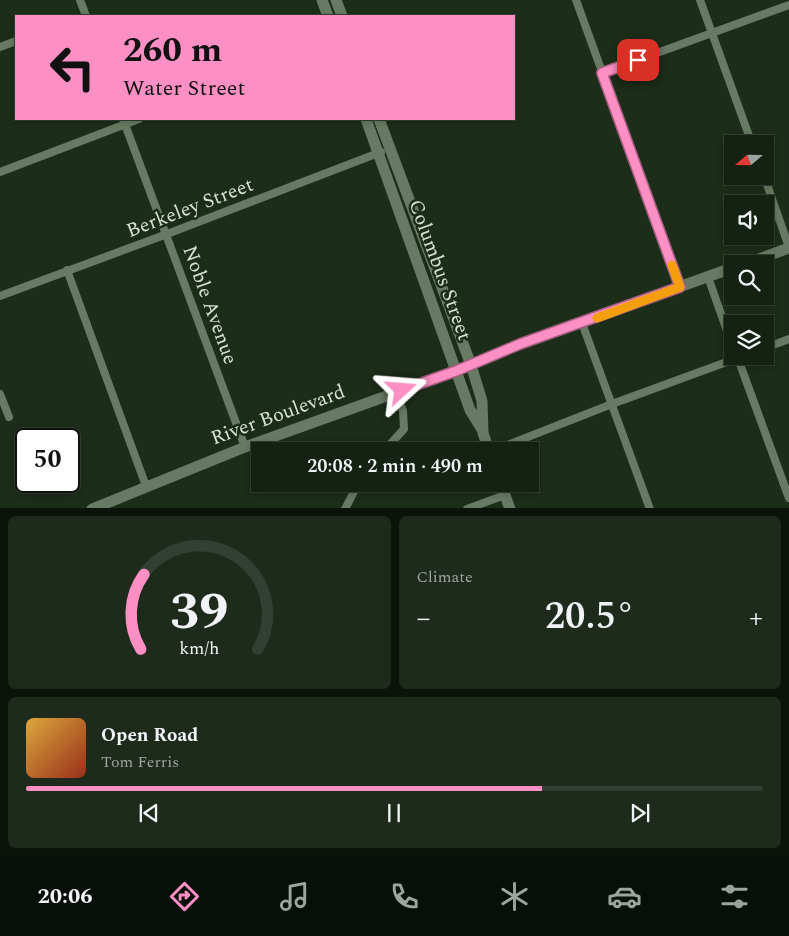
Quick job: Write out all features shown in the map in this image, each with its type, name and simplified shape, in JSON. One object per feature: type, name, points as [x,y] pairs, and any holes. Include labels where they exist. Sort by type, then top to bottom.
[{"type":"main road","points":[[322,0],[328,15]]},
{"type":"main road","points":[[336,0],[342,15]]},
{"type":"main road","name":"Columbus Street","points":[[366,120],[470,410],[486,442]]},
{"type":"main road","name":"Columbus Street","points":[[379,120],[471,365],[482,400],[483,433]]},
{"type":"main road","points":[[768,255],[789,247]]},
{"type":"main road","name":"River Boulevard","points":[[92,508],[245,447],[456,371],[520,344],[724,271]]},
{"type":"main road","points":[[504,492],[510,508]]},
{"type":"street","points":[[80,0],[84,15]]},
{"type":"street","points":[[576,0],[680,287]]},
{"type":"street","points":[[700,0],[749,135]]},
{"type":"street","points":[[602,73],[789,5]]},
{"type":"street","points":[[0,47],[15,41]]},
{"type":"street","points":[[0,172],[124,121]]},
{"type":"street","name":"Noble Avenue","points":[[124,121],[245,447]]},
{"type":"street","name":"Berkeley Street","points":[[0,296],[390,149]]},
{"type":"street","points":[[767,185],[789,247]]},
{"type":"street","points":[[67,270],[146,486]]},
{"type":"street","points":[[708,277],[724,322]]},
{"type":"street","points":[[582,323],[650,508]]},
{"type":"street","points":[[774,345],[789,339]]},
{"type":"street","points":[[513,442],[724,363]]},
{"type":"street","points":[[742,365],[789,498]]},
{"type":"street","points":[[392,442],[404,429],[403,411],[396,392]]},
{"type":"street","points":[[0,394],[9,417]]},
{"type":"street","points":[[345,508],[354,492]]},
{"type":"street","points":[[467,508],[497,492]]},
{"type":"slow traffic","points":[[597,318],[680,287],[672,265]]},
{"type":"route","points":[[402,390],[456,371],[520,344],[680,287],[602,73],[638,60]]}]
